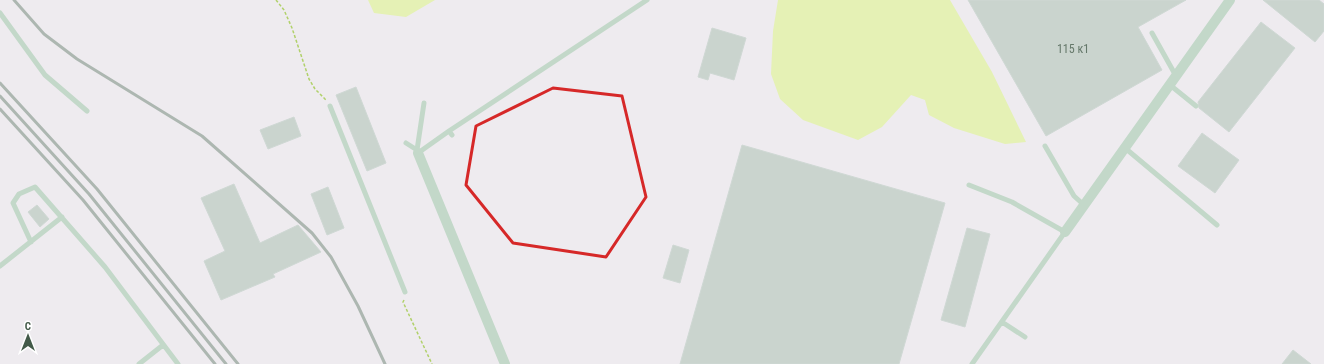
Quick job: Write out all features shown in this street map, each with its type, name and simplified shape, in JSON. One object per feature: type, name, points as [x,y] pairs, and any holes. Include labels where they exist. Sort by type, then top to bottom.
[{"type":"street","points":[[1065,232],[1230,0]]},
{"type":"street","points":[[418,152],[505,364]]},
{"type":"lane","points":[[418,152],[450,133],[647,0]]},
{"type":"lane","points":[[0,13],[45,75],[86,112]]},
{"type":"lane","points":[[1152,32],[1176,76]]},
{"type":"lane","points":[[1170,85],[1196,106]]},
{"type":"lane","points":[[418,152],[424,103]]},
{"type":"lane","points":[[330,106],[405,292]]},
{"type":"lane","points":[[406,143],[418,152]]},
{"type":"lane","points":[[1046,146],[1074,196],[1084,205]]},
{"type":"lane","points":[[1125,148],[1218,225]]},
{"type":"lane","points":[[969,185],[1012,202],[1065,232],[972,364]]},
{"type":"lane","points":[[31,242],[13,203],[19,194],[35,187],[105,267],[178,364]]},
{"type":"lane","points":[[0,266],[62,218]]},
{"type":"lane","points":[[1002,322],[1025,337]]},
{"type":"lane","points":[[139,364],[163,345]]},
{"type":"path","points":[[276,0],[284,10],[292,28],[309,80],[330,106]]},
{"type":"path","points":[[405,292],[403,302],[432,364]]},
{"type":"highlighted area","points":[[553,88],[622,96],[646,197],[606,257],[513,243],[466,185],[476,126]]},
{"type":"green space","points":[[368,0],[435,0],[406,17],[374,13]]},
{"type":"green space","points":[[778,0],[950,0],[992,72],[1026,142],[1005,144],[954,128],[929,115],[925,100],[911,95],[882,127],[858,140],[803,120],[780,99],[771,74],[773,31]]},
{"type":"building","points":[[968,0],[1186,0],[1138,27],[1162,70],[1046,136]]},
{"type":"building","points":[[1263,0],[1319,0],[1324,4],[1324,31],[1315,42]]},
{"type":"building","points":[[1261,22],[1295,48],[1229,132],[1199,108],[1198,102]]},
{"type":"building","points":[[712,28],[746,38],[734,80],[710,73],[708,80],[698,77]]},
{"type":"building","points":[[356,87],[386,163],[367,171],[336,95]]},
{"type":"building","points":[[294,117],[301,136],[268,149],[260,130]]},
{"type":"building","points":[[1202,133],[1239,160],[1215,193],[1178,166]]},
{"type":"building","points":[[742,145],[945,203],[899,364],[680,364]]},
{"type":"building","points":[[234,184],[260,243],[298,225],[321,252],[273,274],[275,277],[221,300],[204,261],[225,251],[201,198]]},
{"type":"building","points":[[328,187],[344,228],[327,235],[311,194]]},
{"type":"building","points":[[37,205],[49,219],[40,227],[28,212]]},
{"type":"building","points":[[967,228],[990,234],[965,327],[941,320]]},
{"type":"building","points":[[673,245],[689,250],[680,283],[663,278]]},
{"type":"building","points":[[1293,350],[1311,364],[1282,364]]},
{"type":"railway","points":[[14,0],[44,34],[77,59],[202,136],[312,233],[331,257],[358,306],[385,364]]},
{"type":"railway","points":[[0,83],[97,189],[238,364]]},
{"type":"railway","points":[[0,96],[89,194],[226,364]]},
{"type":"railway","points":[[0,109],[83,200],[215,364]]}]
